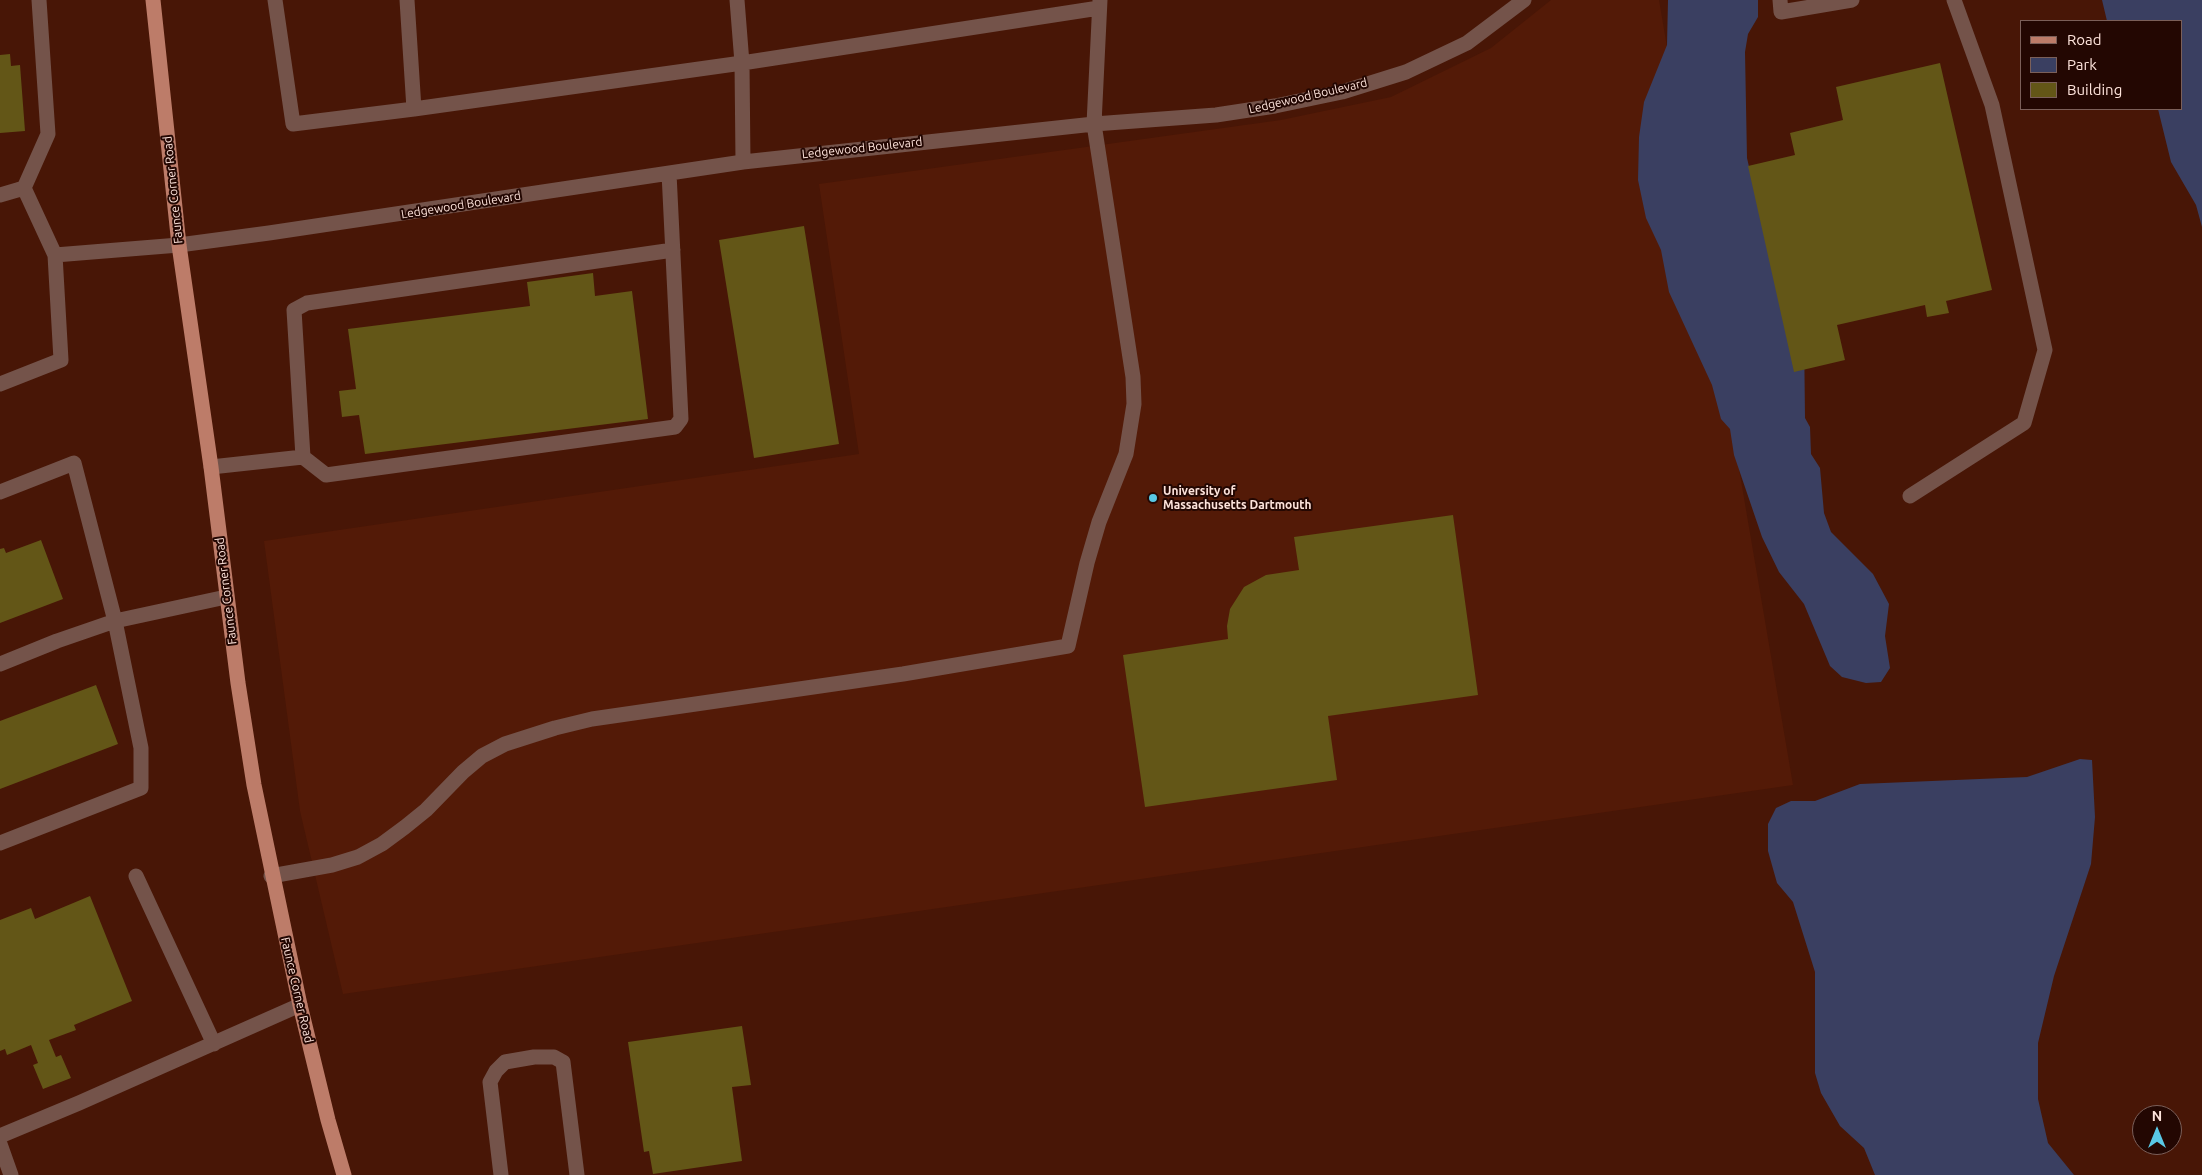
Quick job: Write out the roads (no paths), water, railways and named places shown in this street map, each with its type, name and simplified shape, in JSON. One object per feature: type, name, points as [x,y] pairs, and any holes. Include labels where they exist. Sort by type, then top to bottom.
[{"type":"main road","name":"Faunce Corner Road","points":[[153,0],[179,245],[211,467],[226,597],[249,758],[271,876],[300,1005],[328,1120],[344,1175]]},
{"type":"street","points":[[0,196],[24,188],[48,134],[38,0]]},
{"type":"street","points":[[271,876],[332,865],[358,856],[382,844],[426,810],[462,772],[482,756],[505,744],[555,728],[592,719],[921,671],[1068,646],[1099,522],[1126,454],[1134,404],[1133,377],[1094,124],[1099,4],[742,63],[293,124],[275,0]]},
{"type":"street","points":[[407,0],[414,109]]},
{"type":"street","points":[[737,0],[742,63],[743,162]]},
{"type":"street","name":"Ledgewood Boulevard","points":[[55,255],[179,245],[448,208],[669,172],[743,162],[1094,124],[1216,115],[1275,106],[1342,92],[1406,72],[1467,43],[1524,0]]},
{"type":"street","points":[[1780,0],[1781,12],[1852,0]]},
{"type":"street","points":[[1910,496],[2024,423],[2044,350],[1992,105],[1954,0]]},
{"type":"street","points":[[211,467],[303,457],[326,475],[675,426],[681,419],[669,172]]},
{"type":"street","points":[[0,384],[61,360],[55,255],[24,188]]},
{"type":"street","points":[[303,457],[294,310],[307,303],[673,250]]},
{"type":"street","points":[[0,492],[74,463],[115,621],[141,748],[141,788],[0,844]]},
{"type":"street","points":[[0,664],[56,641],[115,621],[226,597]]},
{"type":"street","points":[[136,876],[214,1044]]},
{"type":"street","points":[[0,1136],[300,1005]]},
{"type":"street","points":[[501,1175],[490,1082],[496,1071],[505,1062],[534,1057],[554,1057],[563,1062],[577,1175]]},
{"type":"street","points":[[0,1144],[11,1175]]},
{"type":"place","name":"University of Massachusetts Dartmouth","points":[[1153,498]]}]
